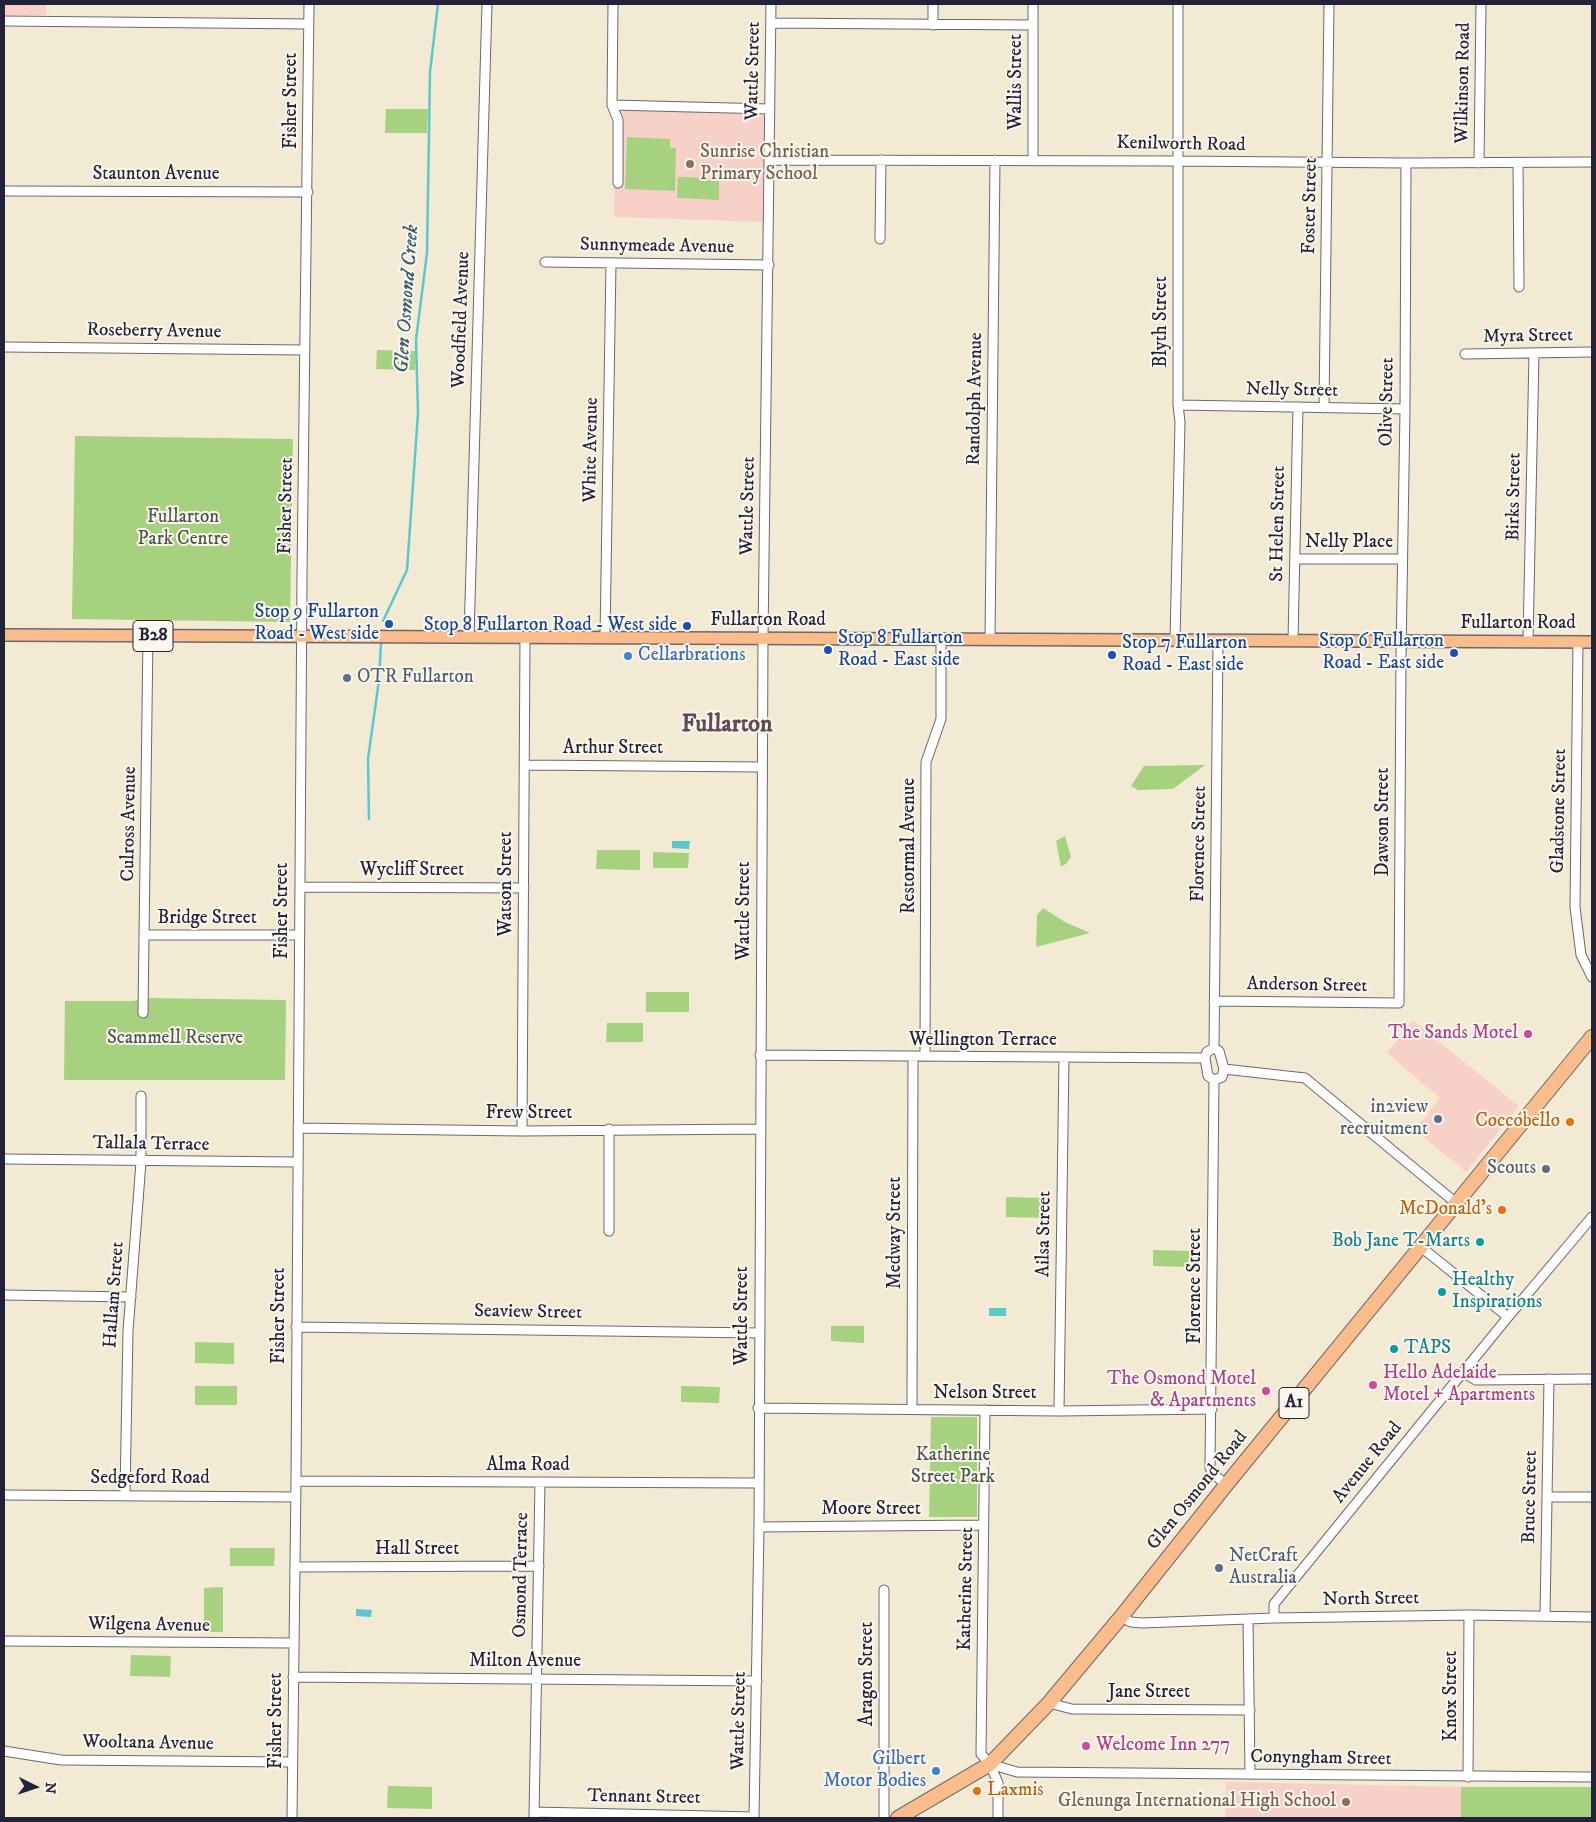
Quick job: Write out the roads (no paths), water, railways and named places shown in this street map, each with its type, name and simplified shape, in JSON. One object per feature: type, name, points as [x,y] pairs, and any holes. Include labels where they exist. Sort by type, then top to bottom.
[{"type":"highway","name":"Glen Osmond Road","points":[[898,1818],[990,1764],[1049,1703],[1121,1617],[1226,1485],[1592,1036]]},
{"type":"main road","name":"Fullarton Road","points":[[4,635],[1592,642]]},
{"type":"street","name":"Fisher Street","points":[[292,1818],[304,350],[308,192],[309,4]]},
{"type":"street","name":"Woodfield Avenue","points":[[469,637],[487,4]]},
{"type":"street","points":[[613,4],[612,105],[618,120],[618,184]]},
{"type":"street","name":"Wattle Street","points":[[754,1817],[759,1527],[758,1408],[763,638],[771,4]]},
{"type":"street","points":[[933,4],[933,25]]},
{"type":"street","name":"Wallis Street","points":[[1033,4],[1033,160]]},
{"type":"street","name":"Blyth Street","points":[[1175,640],[1180,422],[1178,404],[1178,4]]},
{"type":"street","name":"Foster Street","points":[[1324,408],[1330,4]]},
{"type":"street","name":"Wilkinson Road","points":[[1479,163],[1481,4]]},
{"type":"street","points":[[4,21],[309,24]]},
{"type":"street","points":[[771,23],[1033,24]]},
{"type":"street","points":[[612,105],[770,109]]},
{"type":"street","name":"Kenilworth Road","points":[[770,160],[1328,163],[1592,162]]},
{"type":"street","points":[[880,239],[881,160]]},
{"type":"street","name":"Randolph Avenue","points":[[990,639],[995,160]]},
{"type":"street","name":"Olive Street","points":[[1401,641],[1405,409],[1406,163]]},
{"type":"street","points":[[1518,163],[1519,287]]},
{"type":"street","name":"Staunton Avenue","points":[[4,191],[308,192]]},
{"type":"street","name":"Sunnymeade Avenue","points":[[546,262],[769,265]]},
{"type":"street","name":"White Avenue","points":[[605,638],[611,263]]},
{"type":"street","name":"Roseberry Avenue","points":[[4,347],[304,350]]},
{"type":"street","name":"Myra Street","points":[[1465,354],[1592,352]]},
{"type":"street","name":"Birks Street","points":[[1528,642],[1534,353]]},
{"type":"street","name":"Nelly Street","points":[[1178,404],[1405,409]]},
{"type":"street","name":"St Helen Street","points":[[1293,640],[1298,407]]},
{"type":"street","name":"Nelly Place","points":[[1295,559],[1402,559]]},
{"type":"street","name":"Culross Avenue","points":[[143,1013],[148,636]]},
{"type":"street","name":"Watson Street","points":[[522,1131],[525,637]]},
{"type":"street","name":"Restormal Avenue","points":[[925,1056],[926,762],[941,719],[941,639]]},
{"type":"street","name":"Florence Street","points":[[1214,1048],[1218,640]]},
{"type":"street","name":"Dawson Street","points":[[1399,1003],[1401,641]]},
{"type":"street","name":"Gladstone Street","points":[[1578,642],[1575,907],[1581,955],[1592,978]]},
{"type":"street","name":"Arthur Street","points":[[524,765],[762,767]]},
{"type":"street","name":"Wycliff Street","points":[[300,887],[524,888]]},
{"type":"street","name":"Bridge Street","points":[[145,935],[299,935]]},
{"type":"street","name":"Anderson Street","points":[[1214,1001],[1399,1003]]},
{"type":"street","points":[[1214,1048],[1219,1051],[1224,1069],[1222,1077],[1214,1080],[1208,1076],[1205,1058],[1207,1052],[1214,1048]]},
{"type":"street","name":"Wellington Terrace","points":[[760,1055],[1205,1058]]},
{"type":"street","name":"Medway Street","points":[[912,1409],[913,1057]]},
{"type":"street","name":"Ailsa Street","points":[[1059,1411],[1064,1057]]},
{"type":"street","points":[[1224,1069],[1305,1078],[1456,1203]]},
{"type":"street","name":"Florence Street","points":[[1214,1080],[1210,1468],[1226,1485]]},
{"type":"street","name":"Hallam Street","points":[[125,1495],[128,1331],[141,1162],[141,1096]]},
{"type":"street","name":"Frew Street","points":[[298,1128],[522,1131],[609,1129],[760,1130]]},
{"type":"street","points":[[609,1129],[609,1231]]},
{"type":"street","name":"Tallala Terrace","points":[[4,1159],[141,1162],[297,1162]]},
{"type":"street","name":"Avenue Road","points":[[1274,1618],[1274,1604],[1592,1217]]},
{"type":"street","points":[[1421,1247],[1508,1317]]},
{"type":"street","points":[[4,1295],[131,1297]]},
{"type":"street","name":"Seaview Street","points":[[296,1327],[759,1333]]},
{"type":"street","points":[[1464,1373],[1476,1380],[1592,1379]]},
{"type":"street","name":"Bruce Street","points":[[1545,1616],[1550,1379]]},
{"type":"street","name":"Nelson Street","points":[[758,1408],[1059,1411],[1212,1409]]},
{"type":"street","name":"Katherine Street","points":[[985,1410],[981,1754],[990,1764],[998,1783],[998,1818]]},
{"type":"street","name":"Alma Road","points":[[296,1481],[759,1483]]},
{"type":"street","name":"Osmond Terrace","points":[[534,1815],[540,1482]]},
{"type":"street","name":"Sedgeford Road","points":[[4,1495],[296,1497]]},
{"type":"street","points":[[1548,1497],[1592,1497]]},
{"type":"street","name":"Moore Street","points":[[759,1527],[984,1525]]},
{"type":"street","name":"Hall Street","points":[[295,1567],[539,1566]]},
{"type":"street","name":"Aragon Street","points":[[884,1590],[884,1818]]},
{"type":"street","name":"North Street","points":[[1121,1617],[1136,1623],[1274,1618],[1469,1615],[1592,1617]]},
{"type":"street","name":"Knox Street","points":[[1468,1777],[1469,1615]]},
{"type":"street","points":[[1248,1619],[1250,1774]]},
{"type":"street","name":"Wilgena Avenue","points":[[4,1641],[293,1643]]},
{"type":"street","name":"Milton Avenue","points":[[293,1677],[757,1680]]},
{"type":"street","name":"Jane Street","points":[[1049,1703],[1072,1709],[1250,1710]]},
{"type":"street","name":"Wooltana Avenue","points":[[4,1751],[61,1760],[292,1762]]},
{"type":"street","name":"Conyngham Street","points":[[990,1764],[1015,1772],[1592,1777]]},
{"type":"street","name":"Tennant Street","points":[[534,1815],[754,1817]]},
{"type":"water","points":[[672,841],[690,841],[689,849],[672,848]]},
{"type":"water","points":[[989,1308],[1006,1308],[1006,1316],[989,1316]]},
{"type":"water","points":[[356,1609],[372,1610],[371,1617],[356,1616]]},
{"type":"waterway","name":"Glen Osmond Creek","points":[[383,621],[407,570],[418,413],[416,340],[427,253],[430,72],[438,4]]},
{"type":"waterway","name":"Glen Osmond Creek","points":[[369,819],[368,759],[379,680],[381,643]]},
{"type":"place","name":"Sunrise Christian Primary School","points":[[690,164]]},
{"type":"place","name":"Stop 9 Fullarton Road - West side","points":[[389,624]]},
{"type":"place","name":"Stop 8 Fullarton Road - West side","points":[[687,626]]},
{"type":"place","name":"Stop 8 Fullarton Road - East side","points":[[828,650]]},
{"type":"place","name":"Stop 6 Fullarton Road - East side","points":[[1454,653]]},
{"type":"place","name":"Stop 7 Fullarton Road - East side","points":[[1112,655]]},
{"type":"place","name":"Cellarbrations","points":[[628,656]]},
{"type":"place","name":"OTR Fullarton","points":[[347,678]]},
{"type":"place","name":"The Sands Motel","points":[[1528,1034]]},
{"type":"place","name":"in2view recruitment","points":[[1438,1119]]},
{"type":"place","name":"Coccobello","points":[[1570,1122]]},
{"type":"place","name":"Scouts","points":[[1546,1169]]},
{"type":"place","name":"McDonald's","points":[[1502,1210]]},
{"type":"place","name":"Bob Jane T-Marts","points":[[1480,1242]]},
{"type":"place","name":"Healthy Inspirations","points":[[1442,1292]]},
{"type":"place","name":"TAPS","points":[[1394,1349]]},
{"type":"place","name":"Hello Adelaide Motel + Apartments","points":[[1373,1385]]},
{"type":"place","name":"The Osmond Motel & Apartments","points":[[1266,1391]]},
{"type":"place","name":"NetCraft Australia","points":[[1219,1568]]},
{"type":"place","name":"Welcome Inn 277","points":[[1086,1746]]},
{"type":"place","name":"Gilbert Motor Bodies","points":[[936,1771]]},
{"type":"place","name":"Laxmis","points":[[977,1791]]},
{"type":"place","name":"Glenunga International High School","points":[[1346,1802]]},
{"type":"district","name":"Fullarton","points":[[727,726]]},
{"type":"park label","name":"Fullarton Park Centre","points":[[183,529]]},
{"type":"park label","name":"Scammell Reserve","points":[[175,1039]]},
{"type":"park label","name":"Katherine Street Park","points":[[953,1467]]}]
